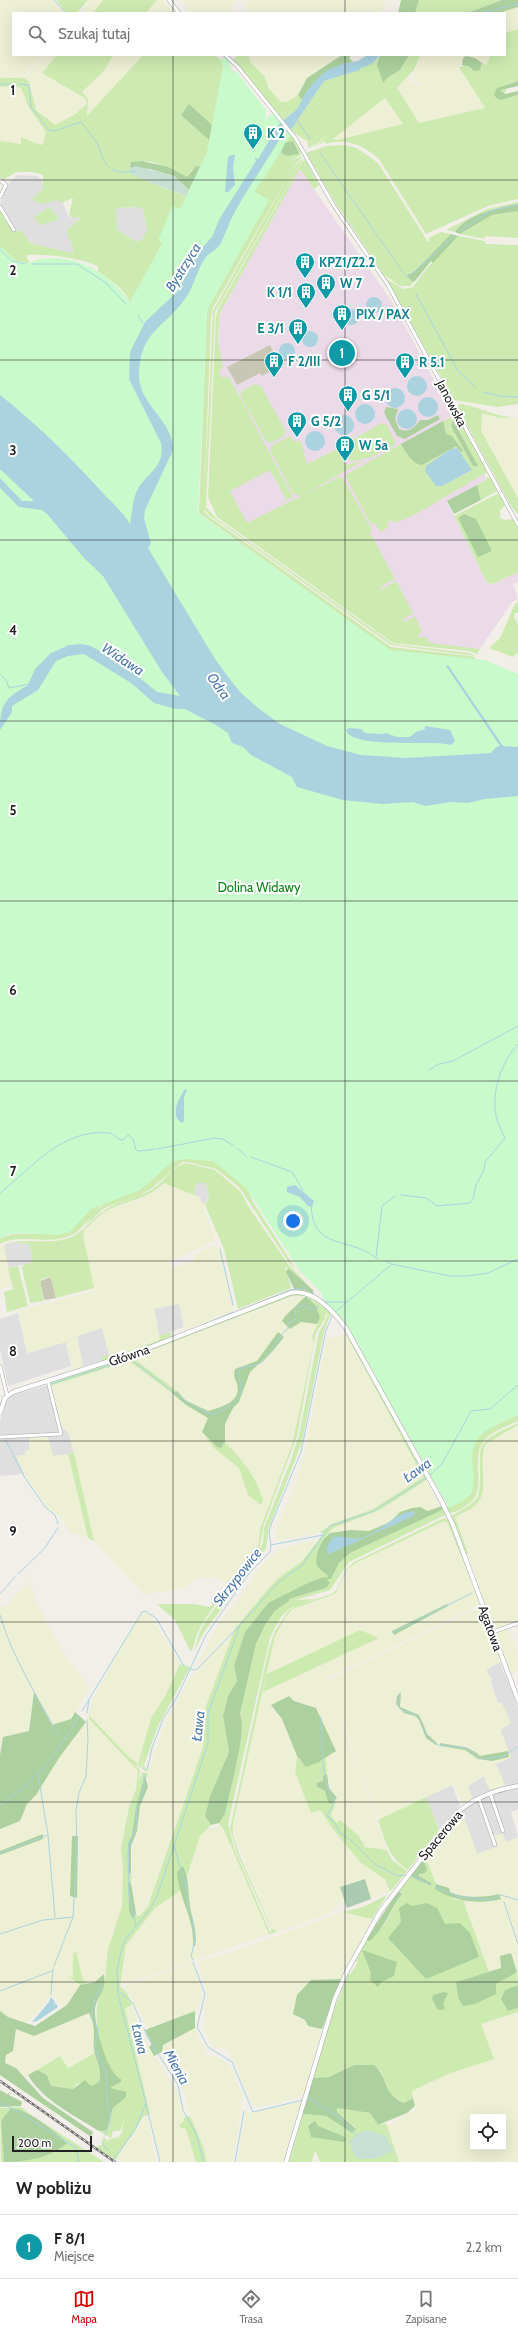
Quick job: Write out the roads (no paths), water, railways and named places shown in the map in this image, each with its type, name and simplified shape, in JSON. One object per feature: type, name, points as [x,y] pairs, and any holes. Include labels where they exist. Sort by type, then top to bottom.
[{"type":"street","points":[[169,0],[178,12]]},
{"type":"street","name":"Janowska","points":[[226,56],[238,67],[296,139],[334,206],[394,295],[518,525]]},
{"type":"street","points":[[0,180],[6,185],[0,197]]},
{"type":"street","points":[[0,207],[14,230]]},
{"type":"street","name":"Główna","points":[[8,1395],[141,1351],[290,1293],[301,1291],[313,1296],[333,1314]]},
{"type":"street","name":"Agatowa","points":[[333,1314],[351,1336],[451,1520],[518,1700]]},
{"type":"street","points":[[0,1366],[1,1376],[8,1395],[0,1413]]},
{"type":"street","points":[[0,1437],[61,1434],[48,1381]]},
{"type":"street","points":[[492,1632],[518,1623]]},
{"type":"street","name":"Spacerowa","points":[[286,2162],[335,1998],[347,1971],[380,1912],[456,1814],[479,1798],[490,1793],[518,1786]]},
{"type":"street","points":[[490,1793],[503,1831]]},
{"type":"street","points":[[479,1798],[495,1845]]},
{"type":"water","name":"Odra","points":[[366,56],[379,56],[373,63],[363,68],[361,67],[360,70],[324,81],[293,127],[282,135],[241,200],[221,243],[203,262],[187,296],[179,307],[149,338],[144,348],[140,360],[140,385],[144,395],[168,430],[172,440],[173,450],[145,510],[144,518],[151,544],[148,548],[215,659],[232,682],[241,693],[258,708],[280,724],[327,746],[361,755],[407,758],[491,753],[496,747],[500,746],[446,666],[448,665],[503,746],[518,747],[518,796],[485,799],[468,803],[451,802],[425,806],[413,802],[383,804],[343,800],[297,787],[292,777],[251,755],[243,747],[232,743],[228,733],[216,725],[185,709],[176,709],[154,703],[131,683],[84,654],[68,656],[56,661],[38,690],[12,706],[12,712],[0,730],[1,713],[9,698],[28,685],[35,669],[51,653],[69,645],[82,644],[91,646],[130,670],[157,692],[180,696],[162,672],[103,576],[84,558],[48,515],[42,510],[19,507],[0,488],[0,478],[22,501],[34,501],[0,469],[0,395],[40,429],[120,511],[130,524],[136,493],[157,465],[162,452],[161,443],[129,379],[130,352],[145,322],[178,291],[199,251],[212,237],[220,218],[256,161],[254,157],[258,159],[280,123],[297,109],[306,92],[318,78],[328,70],[342,64],[358,61]]},
{"type":"water","points":[[235,155],[233,167],[235,185],[228,192],[225,192],[228,157]]},
{"type":"water","points":[[371,297],[377,297],[382,302],[380,311],[377,313],[371,313],[366,308],[366,302]]},
{"type":"water","points":[[348,309],[354,309],[359,314],[357,323],[354,325],[348,325],[343,320],[343,314]]},
{"type":"water","points":[[307,331],[313,331],[318,336],[316,345],[313,347],[307,347],[302,342],[302,336]]},
{"type":"water","points":[[284,343],[290,343],[295,348],[293,357],[290,359],[284,359],[279,354],[279,348]]},
{"type":"water","points":[[417,376],[424,379],[427,386],[424,393],[417,396],[410,393],[407,386],[410,379]]},
{"type":"water","points":[[395,388],[402,391],[405,398],[402,405],[395,408],[388,405],[385,398],[388,391]]},
{"type":"water","points":[[428,397],[435,400],[438,407],[435,414],[428,417],[421,414],[418,407],[421,400]]},
{"type":"water","points":[[365,404],[372,407],[375,414],[372,421],[365,424],[358,421],[355,414],[358,407]]},
{"type":"water","points":[[407,409],[414,412],[417,419],[414,426],[407,429],[400,426],[397,419],[400,412]]},
{"type":"water","points":[[344,415],[351,418],[354,425],[351,432],[344,435],[337,432],[334,425],[337,418]]},
{"type":"water","points":[[315,431],[322,434],[325,441],[322,448],[315,451],[308,448],[305,441],[308,434]]},
{"type":"water","points":[[457,448],[472,470],[442,486],[436,486],[425,471],[426,466],[451,449]]},
{"type":"water","points":[[425,726],[450,730],[455,741],[451,745],[442,743],[378,742],[363,740],[352,736],[346,730],[349,728],[361,729],[365,733],[386,733],[397,737],[410,737],[416,732],[425,729]]},
{"type":"water","points":[[185,1089],[187,1090],[184,1097],[184,1121],[182,1123],[176,1116],[176,1106]]},
{"type":"water","points":[[295,1185],[314,1201],[312,1207],[308,1206],[300,1197],[287,1192],[287,1187]]},
{"type":"water","points":[[414,1511],[415,1514],[413,1516],[329,1554],[327,1552],[328,1544],[333,1537],[361,1538],[374,1532],[400,1515]]},
{"type":"water","points":[[51,1997],[55,2002],[52,2006],[56,2003],[58,2007],[37,2021],[32,2022],[49,2002]]},
{"type":"waterway","points":[[54,0],[65,12]]},
{"type":"waterway","points":[[484,12],[518,4]]},
{"type":"waterway","points":[[0,84],[15,84]]},
{"type":"waterway","points":[[18,84],[29,85],[31,107],[49,130],[54,131],[81,122],[97,144],[103,159],[109,167],[121,172],[135,171]]},
{"type":"waterway","points":[[297,120],[310,139]]},
{"type":"waterway","points":[[320,153],[407,278],[454,236]]},
{"type":"waterway","points":[[460,231],[490,211],[518,205]]},
{"type":"waterway","points":[[0,249],[12,261],[26,264]]},
{"type":"waterway","points":[[32,264],[77,264],[106,283],[126,304]]},
{"type":"waterway","points":[[416,294],[458,371],[476,388]]},
{"type":"waterway","points":[[138,316],[143,323]]},
{"type":"waterway","points":[[483,392],[499,396],[518,397]]},
{"type":"waterway","points":[[1,675],[6,680],[9,688],[29,684]]},
{"type":"waterway","points":[[429,1070],[439,1064],[453,1061],[518,1026]]},
{"type":"waterway","points":[[401,1195],[426,1198],[437,1206],[470,1203],[473,1199],[476,1185],[484,1170],[485,1162],[505,1138],[495,1109],[497,1083],[508,1058],[518,1044]]},
{"type":"waterway","name":"Skrzypowice","points":[[0,1193],[49,1151],[77,1137],[93,1133],[110,1133],[123,1140],[128,1135],[133,1139],[136,1150],[155,1149]]},
{"type":"waterway","name":"Skrzypowice","points":[[157,1149],[215,1138],[223,1139],[234,1146]]},
{"type":"waterway","name":"Skrzypowice","points":[[237,1148],[245,1155]]},
{"type":"waterway","name":"Skrzypowice","points":[[251,1157],[292,1172],[303,1190]]},
{"type":"waterway","points":[[376,1257],[382,1206],[395,1196]]},
{"type":"waterway","name":"Skrzypowice","points":[[311,1205],[316,1227],[322,1234],[328,1238],[365,1251],[378,1259]]},
{"type":"waterway","points":[[220,1249],[233,1305]]},
{"type":"waterway","points":[[386,1261],[391,1264],[450,1276],[468,1276],[488,1273],[518,1259]]},
{"type":"waterway","name":"Skrzypowice","points":[[335,1312],[391,1265]]},
{"type":"waterway","points":[[238,1311],[290,1290],[306,1288]]},
{"type":"waterway","points":[[324,1302],[347,1302]]},
{"type":"waterway","points":[[51,1384],[130,1359],[189,1403],[210,1414],[214,1414],[237,1400],[241,1391],[239,1375],[240,1369],[260,1364],[266,1358],[288,1329],[288,1323],[296,1319],[295,1308],[303,1305],[314,1310],[319,1306]]},
{"type":"waterway","points":[[205,1324],[233,1312]]},
{"type":"waterway","name":"Skrzypowice","points":[[147,1770],[152,1748],[163,1719],[176,1699],[206,1635],[250,1572],[270,1552],[271,1545],[269,1532],[301,1452],[326,1330],[332,1316]]},
{"type":"waterway","name":"Ława","points":[[429,1476],[442,1464],[471,1411],[490,1409],[518,1385]]},
{"type":"waterway","points":[[5,1439],[25,1478],[46,1508],[55,1515],[58,1524]]},
{"type":"waterway","name":"Ława","points":[[114,2159],[135,2130],[146,2103],[118,1994],[117,1972],[121,1951],[125,1940],[150,1909],[157,1896],[208,1743],[208,1713],[240,1625],[280,1581],[302,1565],[330,1526],[374,1511],[426,1478]]},
{"type":"waterway","points":[[18,1574],[44,1549],[58,1528]]},
{"type":"waterway","points":[[271,1545],[323,1535]]},
{"type":"waterway","points":[[0,1594],[15,1577]]},
{"type":"waterway","points":[[392,1633],[472,1593]]},
{"type":"waterway","points":[[82,1711],[142,1612],[145,1611],[156,1618],[184,1666]]},
{"type":"waterway","points":[[0,1615],[18,1662],[59,1736]]},
{"type":"waterway","points":[[190,1669],[195,1670],[198,1668],[239,1626]]},
{"type":"waterway","points":[[400,1693],[398,1704],[400,1709],[418,1717],[430,1739],[438,1745]]},
{"type":"waterway","points":[[87,1713],[89,1700]]},
{"type":"waterway","points":[[0,1805],[36,1776],[62,1743],[79,1716]]},
{"type":"waterway","points":[[321,1717],[324,1772],[326,1783],[335,1800],[327,1816],[335,1823],[340,1833],[352,1841],[376,1865],[398,1876],[406,1875]]},
{"type":"waterway","points":[[0,1934],[43,1920],[73,1917],[77,1853],[76,1810],[79,1793],[86,1776],[88,1740],[87,1720]]},
{"type":"waterway","points":[[439,1745],[467,1748],[479,1758],[484,1759],[504,1756],[518,1746]]},
{"type":"waterway","points":[[38,1774],[48,1835],[55,1917]]},
{"type":"waterway","name":"Skrzypowice","points":[[136,1926],[129,1894],[128,1852],[129,1843],[136,1828],[137,1807],[144,1788],[144,1774]]},
{"type":"waterway","points":[[0,1853],[48,1835]]},
{"type":"waterway","points":[[174,1846],[187,1889],[188,1910],[192,1917],[195,1941],[191,1956],[193,1960]]},
{"type":"waterway","points":[[411,1875],[431,1885]]},
{"type":"waterway","points":[[435,1887],[460,1897],[490,1900],[501,1895],[518,1900]]},
{"type":"waterway","points":[[504,1902],[518,1944]]},
{"type":"waterway","points":[[54,1966],[73,1917]]},
{"type":"waterway","points":[[193,1962],[205,1994],[197,2027],[208,2047],[232,2062],[253,2112],[303,2100]]},
{"type":"waterway","points":[[51,1994],[53,1969]]},
{"type":"waterway","points":[[0,1991],[52,1971]]},
{"type":"waterway","name":"Ława","points":[[103,1985],[96,1996],[91,2017],[99,2030],[95,2043],[96,2051],[106,2072],[107,2104],[110,2113],[110,2121],[105,2135]]},
{"type":"waterway","name":"Mienia","points":[[118,1991],[133,2003],[148,2038],[178,2085],[183,2110],[196,2134],[204,2162]]},
{"type":"waterway","points":[[306,2099],[309,2098],[343,2120],[356,2135]]},
{"type":"waterway","points":[[0,2103],[19,2112],[76,2148],[79,2162]]},
{"type":"waterway","points":[[146,2104],[160,2162]]},
{"type":"waterway","points":[[235,2162],[244,2111]]},
{"type":"waterway","name":"Ława","points":[[102,2143],[108,2150]]},
{"type":"railway","points":[[0,2081],[115,2162]]},
{"type":"place","name":"K 2","points":[[253,150]]},
{"type":"place","name":"KPZ1/Z2.2","points":[[305,279]]},
{"type":"place","name":"W 7","points":[[326,300]]},
{"type":"place","name":"K 1/1","points":[[306,309]]},
{"type":"place","name":"PIX / PAX","points":[[342,331]]},
{"type":"place","name":"E 3/1","points":[[298,345]]},
{"type":"place","name":"F 8/1","points":[[342,353]]},
{"type":"place","name":"F 2/III","points":[[274,378]]},
{"type":"place","name":"R 5.1","points":[[405,379]]},
{"type":"place","name":"G 5/1","points":[[348,412]]},
{"type":"place","name":"G 5/2","points":[[297,438]]},
{"type":"place","name":"W 5a","points":[[345,462]]},
{"type":"water label","name":"Bystrzyca","points":[[183,267]]},
{"type":"water label","name":"Widawa","points":[[123,659]]},
{"type":"park label","name":"Dolina Widawy","points":[[259,887]]}]
